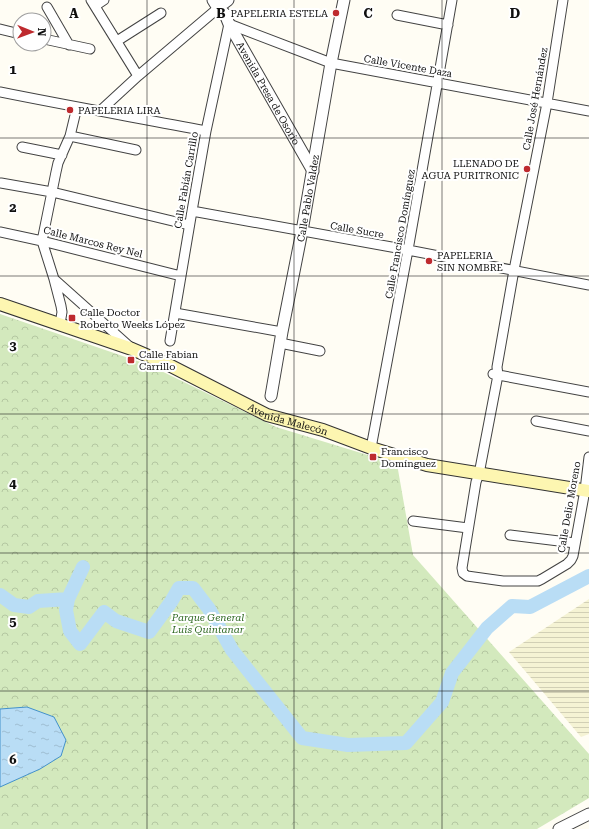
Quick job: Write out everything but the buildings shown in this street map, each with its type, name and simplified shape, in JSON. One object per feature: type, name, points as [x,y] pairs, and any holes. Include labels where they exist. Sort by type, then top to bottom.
[{"type":"main road","name":"Avenida Malecón","points":[[0,304],[132,349],[167,364],[267,415],[323,430],[372,448],[427,465],[476,476],[587,490]]},
{"type":"street","points":[[104,0],[93,3],[138,76]]},
{"type":"street","name":"Calle Pablo Valdez","points":[[271,396],[313,171],[331,63],[344,0]]},
{"type":"street","name":"Calle Francisco Domínguez","points":[[372,448],[452,0]]},
{"type":"street","name":"Calle José Hernández","points":[[563,0],[547,102],[476,476],[462,568],[463,573],[467,576],[503,580],[538,581],[567,564],[571,560]]},
{"type":"street","points":[[47,7],[69,45]]},
{"type":"street","points":[[100,111],[138,76],[223,7]]},
{"type":"street","name":"Calle Vicente Daza","points":[[223,7],[331,63],[589,111]]},
{"type":"street","name":"Calle Fabián Carrillo","points":[[170,341],[206,131],[223,7]]},
{"type":"street","name":"Avenida Presa de Osorio","points":[[223,7],[313,171]]},
{"type":"street","points":[[117,41],[161,13]]},
{"type":"street","points":[[397,15],[448,25]]},
{"type":"street","points":[[0,29],[12,32]]},
{"type":"street","points":[[52,41],[90,50]]},
{"type":"street","points":[[0,92],[206,131]]},
{"type":"street","points":[[60,324],[62,312],[42,241],[56,172],[70,136],[77,107]]},
{"type":"street","points":[[70,136],[136,150]]},
{"type":"street","points":[[22,146],[62,155]]},
{"type":"street","points":[[1,183],[52,192],[189,225]]},
{"type":"street","name":"Calle Sucre","points":[[192,211],[408,250],[589,285]]},
{"type":"street","name":"Calle Marcos Rey Nel","points":[[0,232],[181,276]]},
{"type":"street","points":[[54,280],[132,349]]},
{"type":"street","points":[[175,313],[281,338],[320,351]]},
{"type":"street","points":[[496,372],[589,392]]},
{"type":"street","points":[[536,422],[589,431]]},
{"type":"street","name":"Calle Delio Moreno","points":[[571,560],[587,490],[589,457]]},
{"type":"street","points":[[413,521],[468,528]]},
{"type":"street","points":[[510,534],[575,543]]},
{"type":"street","points":[[559,829],[589,814]]},
{"type":"shaded area","points":[[589,599],[589,734],[581,737],[509,652]]},
{"type":"green space","name":"Parque General Luis Quintanar","points":[[0,314],[149,365],[276,427],[397,464],[413,555],[589,754],[589,798],[537,829],[0,829]]},
{"type":"water","points":[[27,707],[54,717],[66,740],[61,756],[40,769],[0,787],[0,709]]},
{"type":"waterway","points":[[0,595],[14,605],[29,607],[38,601],[68,599],[83,567]]},
{"type":"waterway","points":[[68,599],[66,610],[70,631],[80,644],[104,612],[116,621],[149,632],[171,602],[179,588],[193,588],[209,609],[232,650],[302,738],[348,745],[406,743],[442,702],[452,673],[487,628],[512,606],[530,607],[589,576]]},
{"type":"place","name":"PAPELERIA ESTELA","points":[[336,13]]},
{"type":"place","name":"PAPELERIA LIRA","points":[[70,110]]},
{"type":"place","name":"LLENADO DE AGUA PURITRONIC","points":[[527,169]]},
{"type":"place","name":"PAPELERIA SIN NOMBRE","points":[[429,261]]},
{"type":"place","name":"Calle Doctor Roberto Weeks López","points":[[72,318]]},
{"type":"place","name":"Calle Fabian Carrillo","points":[[131,360]]},
{"type":"place","name":"Francisco Domínguez","points":[[373,457]]}]
